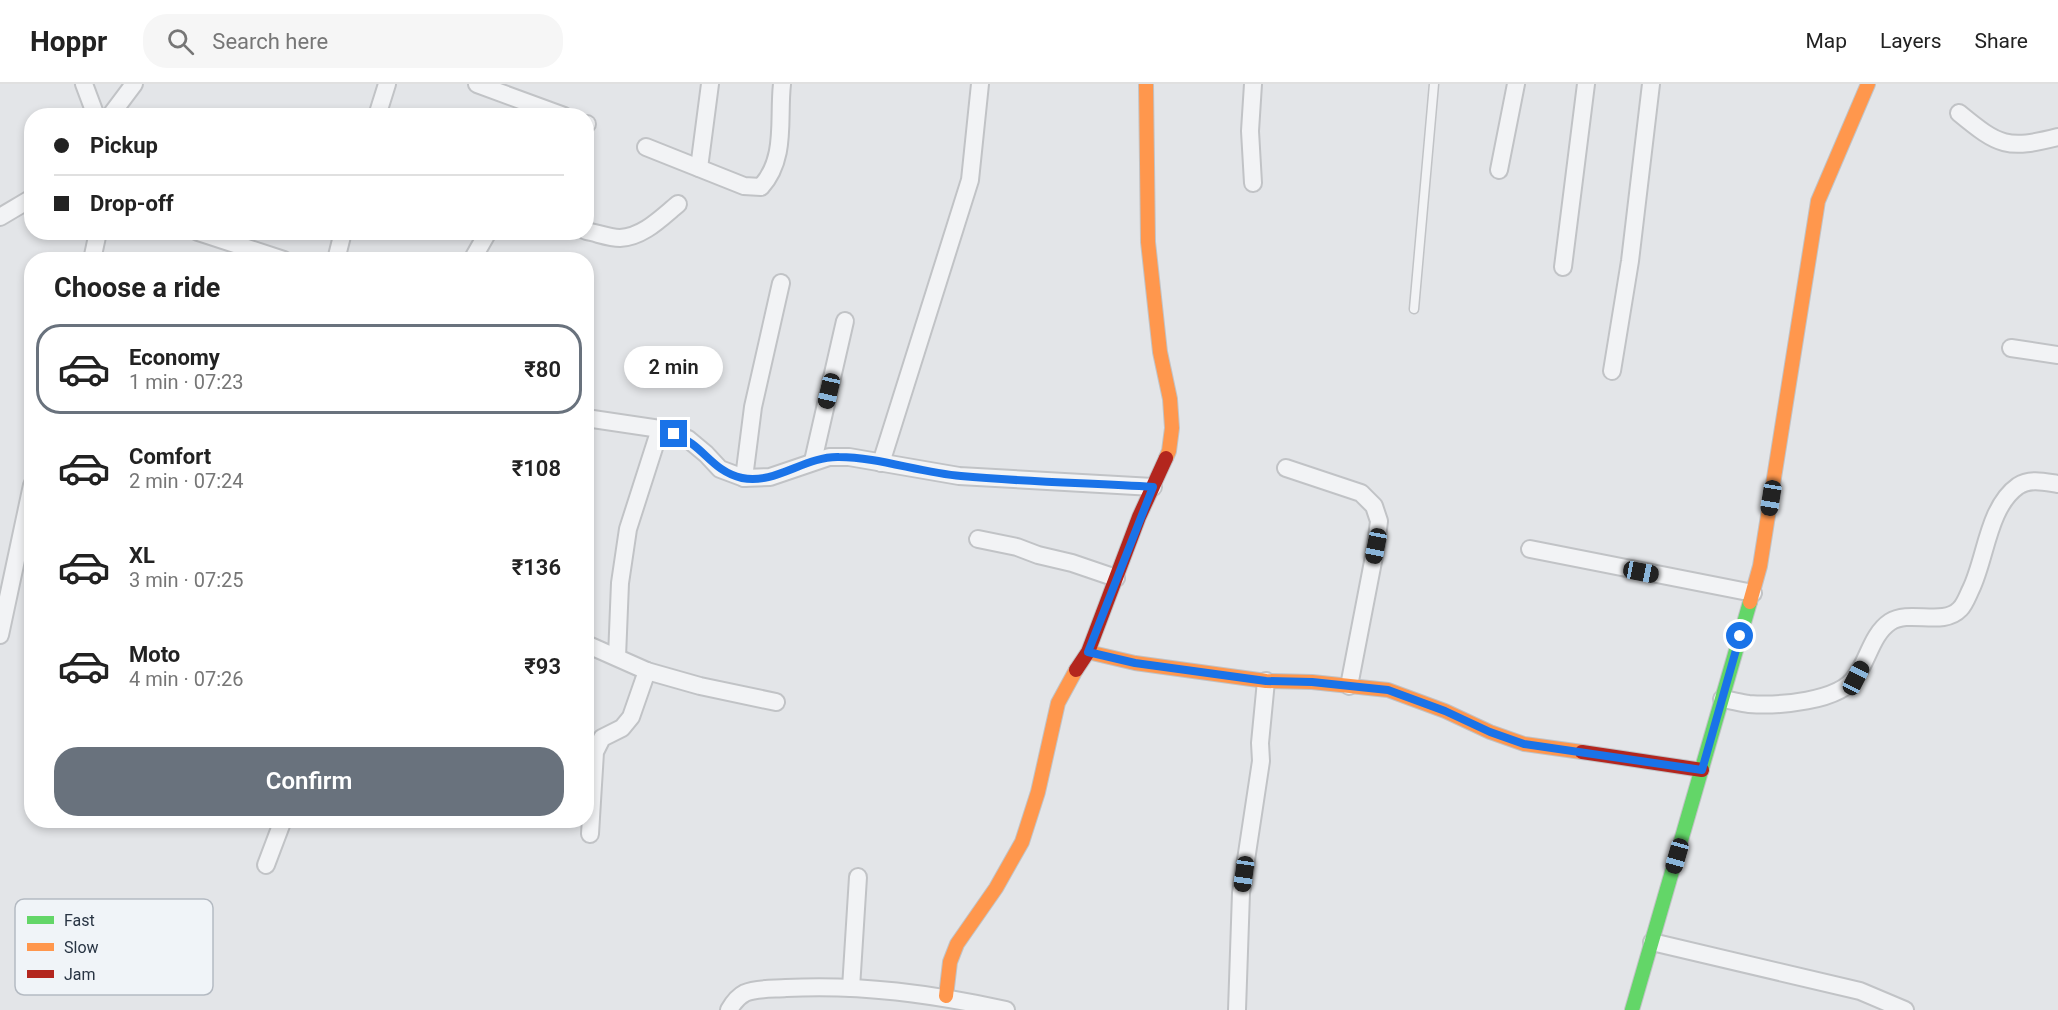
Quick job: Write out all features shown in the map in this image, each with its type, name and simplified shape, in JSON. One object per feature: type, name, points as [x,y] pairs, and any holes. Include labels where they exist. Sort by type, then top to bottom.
[{"type":"street","points":[[84,84],[93,108]]},
{"type":"street","points":[[116,108],[134,84]]},
{"type":"street","points":[[380,108],[387,84]]},
{"type":"street","points":[[477,84],[542,108]]},
{"type":"street","points":[[699,168],[710,84]]},
{"type":"street","points":[[646,147],[744,186],[761,187],[767,180],[780,147],[783,84]]},
{"type":"street","points":[[881,463],[970,180],[981,84]]},
{"type":"street","points":[[945,996],[950,962],[957,944],[996,888],[1022,842],[1038,792],[1058,703],[1088,652],[1169,451],[1172,428],[1170,399],[1157,328],[1148,242],[1146,84]]},
{"type":"street","points":[[1253,84],[1250,130],[1253,183]]},
{"type":"street","points":[[1499,170],[1516,84]]},
{"type":"street","points":[[1563,267],[1586,84]]},
{"type":"street","points":[[1612,371],[1630,261],[1651,84]]},
{"type":"street","points":[[1632,1010],[1760,566],[1818,201],[1868,84]]},
{"type":"street","points":[[1959,113],[1985,135],[2004,143],[2027,145],[2058,137]]},
{"type":"street","points":[[0,217],[24,203]]},
{"type":"street","points":[[594,233],[620,238],[630,236],[653,225],[678,204]]},
{"type":"street","points":[[216,240],[243,252]]},
{"type":"street","points":[[744,478],[753,407],[781,283]]},
{"type":"street","points":[[813,461],[845,321]]},
{"type":"street","points":[[2011,348],[2058,355]]},
{"type":"street","points":[[594,419],[660,429],[688,439],[720,469],[744,478],[770,477],[813,461],[829,457],[849,457],[959,476],[1153,487]]},
{"type":"street","points":[[617,657],[620,583],[628,529],[660,429]]},
{"type":"street","points":[[1286,468],[1361,493],[1374,506],[1379,521],[1349,686]]},
{"type":"street","points":[[1722,699],[1749,704],[1796,701],[1828,696],[1844,688],[1856,678],[1874,641],[1888,623],[1904,617],[1947,616],[1961,609],[1973,584],[1994,520],[2003,503],[2019,485],[2038,480],[2058,484]]},
{"type":"street","points":[[978,538],[1083,566],[1116,578]]},
{"type":"street","points":[[0,635],[24,545]]},
{"type":"street","points":[[1530,549],[1753,593]]},
{"type":"street","points":[[594,647],[647,671],[700,686],[776,702]]},
{"type":"street","points":[[1088,652],[1135,663],[1266,681],[1388,690],[1524,744],[1702,770]]},
{"type":"street","points":[[594,779],[596,752],[602,738],[622,728],[631,717],[647,671]]},
{"type":"street","points":[[1237,1010],[1241,893],[1261,761],[1260,743],[1266,681]]},
{"type":"street","points":[[266,865],[280,828]]},
{"type":"street","points":[[590,828],[590,834]]},
{"type":"street","points":[[851,988],[858,877]]},
{"type":"street","points":[[1652,942],[1860,991],[1905,1010]]},
{"type":"street","points":[[729,1010],[745,993],[812,987],[945,996],[1006,1010]]},
{"type":"lane","points":[[1414,309],[1434,84]]},
{"type":"traffic: fast","points":[[1632,1010],[1750,602]]},
{"type":"traffic: slow","points":[[1146,84],[1148,242],[1160,352],[1170,399],[1172,428],[1166,458]]},
{"type":"traffic: slow","points":[[1750,602],[1760,566],[1818,201],[1868,84]]},
{"type":"traffic: slow","points":[[1088,652],[1135,663],[1266,681],[1312,682],[1388,690],[1524,744],[1582,752]]},
{"type":"traffic: slow","points":[[946,996],[950,962],[957,944],[996,888],[1022,842],[1038,792],[1058,703],[1076,670]]},
{"type":"traffic: jam","points":[[1076,670],[1088,652],[1139,517],[1166,458]]},
{"type":"traffic: jam","points":[[1582,752],[1702,770]]},
{"type":"route","points":[[674,434],[688,439],[720,469],[744,478],[770,477],[813,461],[829,457],[849,457],[959,476],[1153,487],[1139,517],[1088,652],[1135,663],[1266,681],[1312,682],[1388,690],[1524,744],[1702,770],[1740,636]]}]
